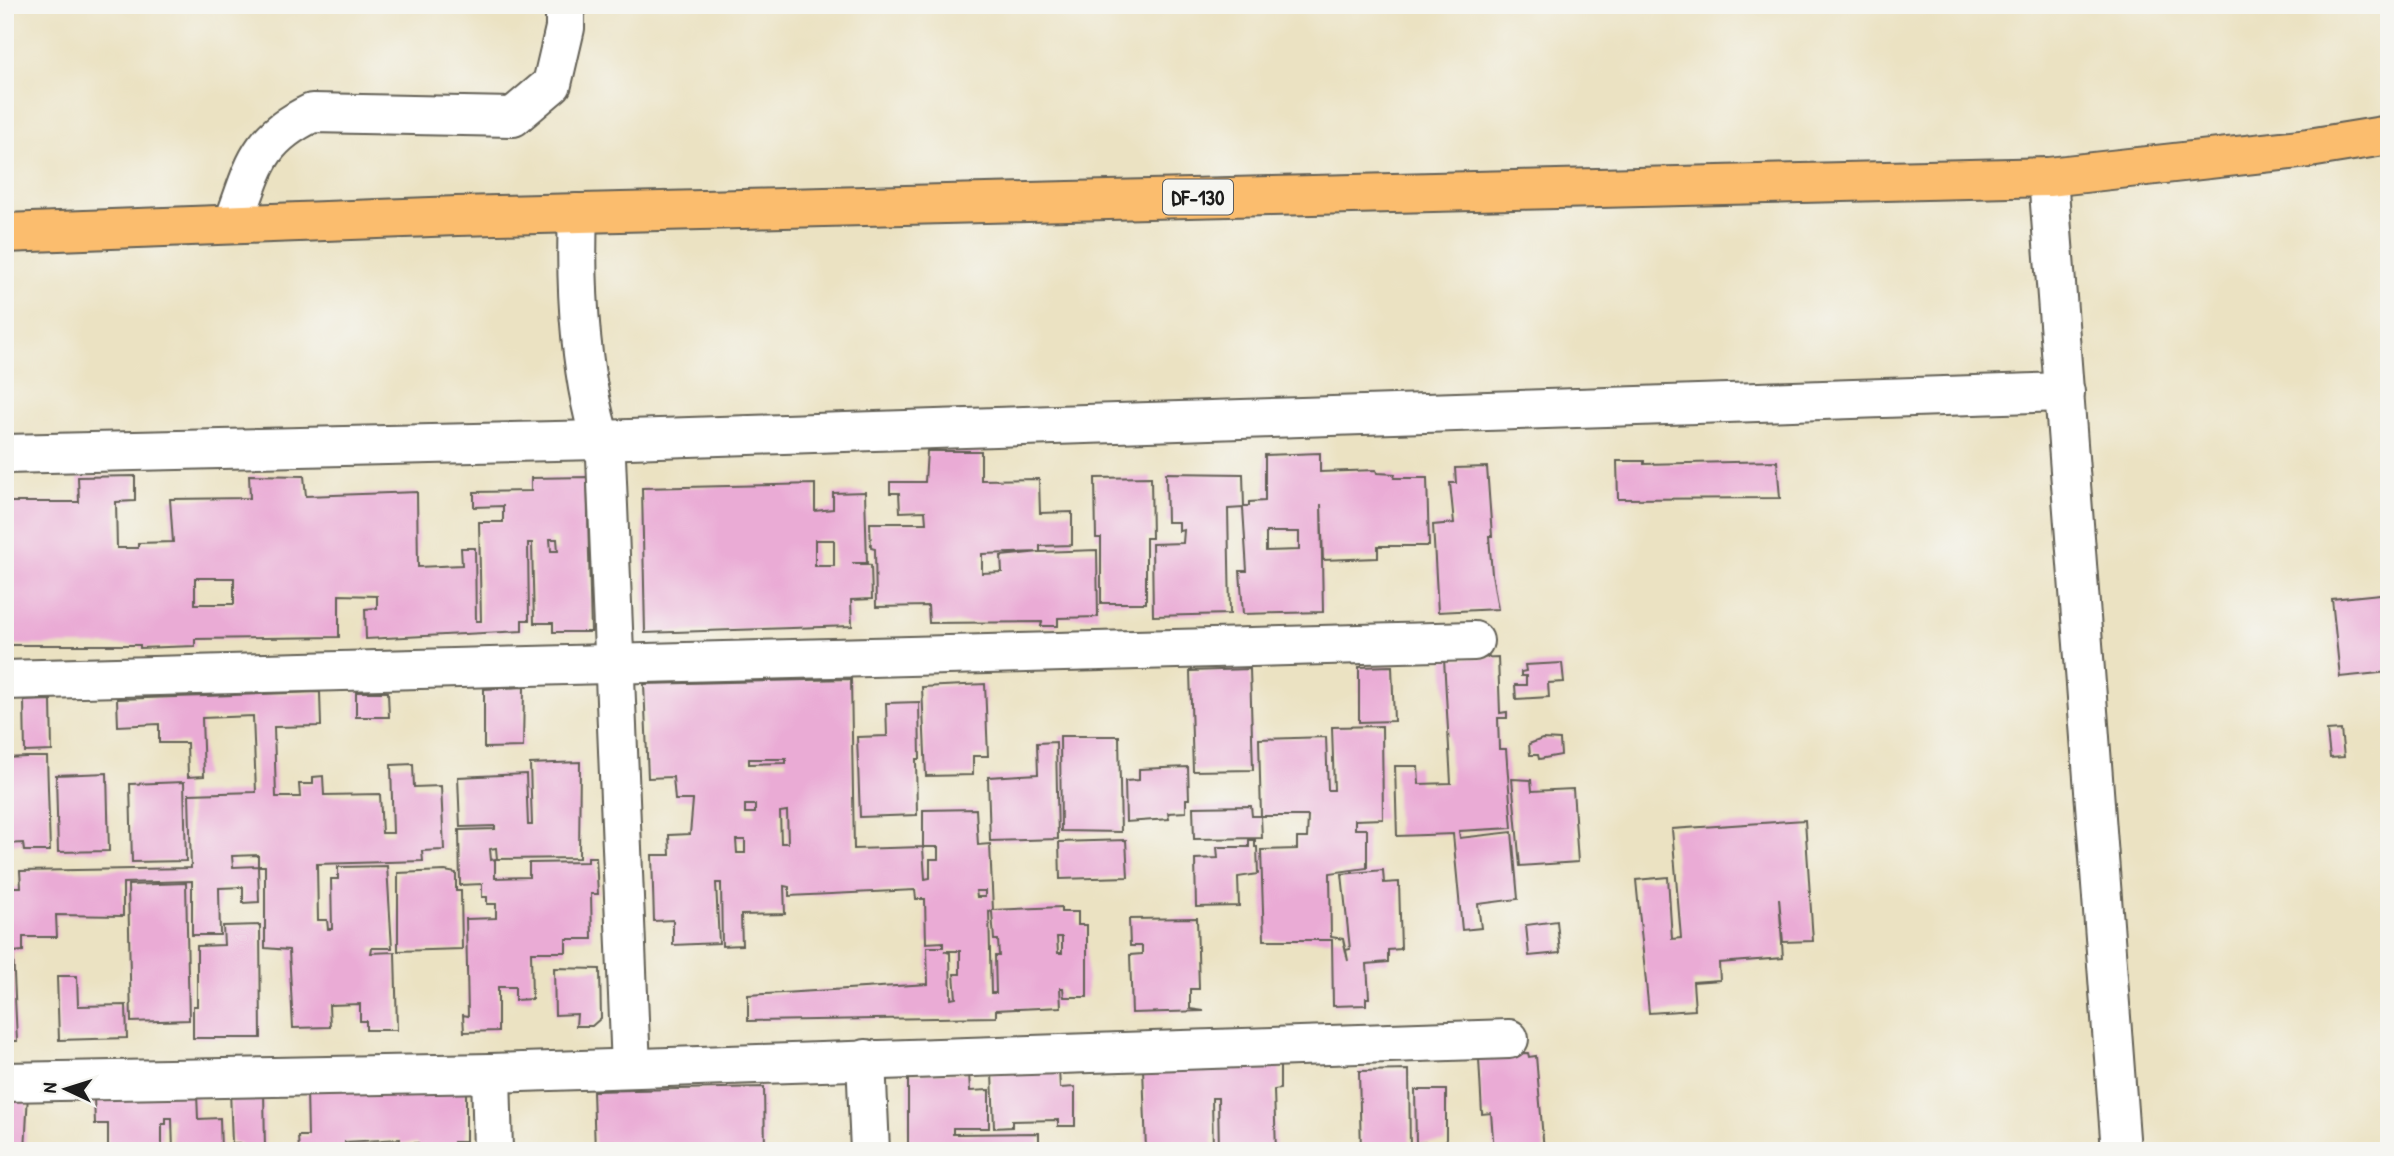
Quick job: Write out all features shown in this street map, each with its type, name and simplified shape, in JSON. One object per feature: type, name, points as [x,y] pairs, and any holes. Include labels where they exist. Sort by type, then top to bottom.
[{"type":"main road","name":"DF-130","points":[[5,233],[578,213],[2048,177],[2309,148],[2389,135]]},
{"type":"street","points":[[233,224],[264,145],[286,125],[312,113],[513,117],[552,84],[565,28],[565,5]]},
{"type":"street","points":[[2048,177],[2120,1151]]},
{"type":"street","points":[[578,213],[579,299],[586,367],[599,440],[606,457],[631,1068]]},
{"type":"street","points":[[5,454],[599,440],[2064,392]]},
{"type":"street","points":[[5,680],[1475,641]]},
{"type":"street","points":[[5,1082],[491,1073],[1509,1039]]},
{"type":"street","points":[[866,1059],[870,1151]]},
{"type":"street","points":[[491,1073],[493,1151]]},
{"type":"building","points":[[927,451],[981,451],[981,480],[1039,479],[1040,513],[1072,512],[1072,545],[1040,546],[1040,552],[1097,550],[1098,617],[1058,618],[1058,626],[1041,626],[1042,622],[929,623],[928,606],[876,607],[875,549],[871,548],[870,523],[926,523],[925,511],[900,512],[899,493],[890,493],[890,482],[925,482]],"holes":[[[1040,552],[1001,556],[1002,572],[982,573],[982,554]]]},
{"type":"building","points":[[1320,453],[1320,472],[1376,470],[1377,473],[1395,474],[1394,478],[1427,478],[1429,546],[1378,546],[1378,558],[1323,560],[1321,504],[1323,612],[1243,614],[1240,571],[1247,571],[1243,508],[1228,509],[1230,614],[1153,616],[1152,544],[1183,543],[1184,530],[1179,531],[1179,522],[1167,522],[1166,473],[1243,474],[1244,506],[1249,506],[1249,502],[1265,501],[1265,455]],"holes":[[[1266,532],[1299,532],[1299,550],[1266,551]]]},
{"type":"building","points":[[1617,461],[1644,461],[1644,464],[1777,461],[1780,498],[1618,499]]},
{"type":"building","points":[[1487,467],[1492,536],[1489,536],[1498,609],[1438,612],[1433,525],[1454,523],[1450,483],[1456,483],[1455,468]]},
{"type":"building","points":[[249,475],[304,476],[306,496],[417,492],[418,567],[462,565],[461,548],[475,548],[476,621],[481,621],[479,522],[503,522],[503,506],[474,507],[474,492],[531,491],[531,478],[587,477],[591,632],[553,632],[553,623],[534,623],[532,543],[528,543],[529,620],[522,620],[522,631],[366,639],[365,609],[377,608],[377,596],[339,595],[339,637],[195,639],[195,646],[140,648],[140,645],[5,645],[5,502],[79,502],[78,477],[135,476],[135,501],[116,502],[117,548],[138,548],[138,543],[173,542],[170,499],[250,498]],"holes":[[[550,539],[557,539],[558,551],[551,551]],[[195,578],[234,578],[234,604],[195,604]]]},
{"type":"building","points":[[1151,477],[1152,538],[1146,538],[1146,603],[1101,603],[1101,538],[1096,538],[1095,478]]},
{"type":"building","points":[[815,484],[815,511],[833,509],[833,493],[865,492],[867,563],[852,563],[871,565],[872,599],[851,600],[852,626],[645,633],[642,488]],"holes":[[[815,540],[834,540],[834,566],[815,566]]]},
{"type":"building","points":[[2389,593],[2389,672],[2340,677],[2332,599]]},
{"type":"building","points":[[1498,657],[1500,713],[1507,712],[1507,718],[1498,718],[1499,749],[1506,749],[1512,828],[1459,831],[1460,838],[1512,832],[1518,899],[1478,904],[1481,928],[1462,930],[1453,834],[1397,836],[1395,766],[1418,766],[1419,784],[1451,783],[1444,659]]},
{"type":"building","points":[[1562,663],[1564,682],[1548,683],[1549,697],[1516,699],[1515,685],[1526,685],[1526,676],[1521,676],[1521,672],[1526,671],[1525,665]]},
{"type":"building","points":[[1392,666],[1394,721],[1359,722],[1359,667]]},
{"type":"building","points":[[1250,669],[1253,770],[1193,771],[1190,671]]},
{"type":"building","points":[[851,679],[854,849],[923,847],[923,810],[976,809],[978,845],[990,844],[993,910],[1061,907],[1061,912],[1078,912],[1078,925],[1087,925],[1087,997],[1064,997],[1063,988],[1060,988],[1061,1007],[996,1010],[996,1017],[748,1021],[748,995],[928,984],[927,947],[943,947],[943,942],[926,943],[925,899],[916,899],[915,890],[789,896],[789,887],[784,886],[785,914],[741,915],[742,945],[722,946],[721,883],[716,883],[719,943],[673,945],[673,920],[654,921],[652,855],[670,855],[669,835],[690,834],[693,800],[675,800],[673,777],[648,778],[644,684]],"holes":[[[749,759],[786,759],[786,763],[749,764]],[[745,805],[755,805],[755,813],[745,813]],[[787,811],[788,843],[781,843],[780,812]],[[736,840],[745,840],[745,853],[737,853]],[[923,847],[938,847],[938,859],[930,859],[930,878],[925,879]],[[976,891],[985,891],[985,897],[977,897]],[[989,911],[992,912],[994,940],[998,940],[999,956],[995,956],[996,993],[991,993]],[[1057,937],[1062,937],[1062,953],[1058,953]],[[944,951],[960,951],[960,974],[954,974],[956,998],[951,999],[950,953]]]},
{"type":"building","points":[[985,684],[988,756],[973,756],[973,775],[926,776],[922,687]]},
{"type":"building","points":[[524,687],[523,747],[484,748],[484,689]]},
{"type":"building","points":[[320,692],[321,726],[274,727],[276,797],[300,797],[299,784],[313,784],[313,777],[323,776],[324,795],[380,794],[382,833],[393,833],[391,765],[413,764],[414,787],[441,786],[444,850],[422,851],[423,861],[317,864],[318,920],[327,920],[328,929],[332,929],[331,879],[338,879],[338,867],[387,866],[392,948],[372,948],[371,953],[395,952],[397,1030],[366,1030],[366,1021],[360,1021],[360,1004],[329,1005],[330,1027],[293,1028],[289,950],[265,948],[265,866],[258,866],[259,902],[243,903],[243,887],[219,888],[220,935],[192,935],[192,881],[123,883],[123,916],[56,915],[57,937],[23,937],[23,951],[13,952],[17,1041],[5,1041],[5,887],[21,887],[20,871],[191,868],[189,794],[256,792],[253,716],[202,718],[204,776],[188,777],[187,743],[159,743],[159,724],[118,726],[117,699]],"holes":[[[258,855],[258,866],[233,867],[232,856]]]},
{"type":"building","points":[[356,692],[388,692],[389,717],[356,717]]},
{"type":"building","points":[[51,700],[52,751],[25,752],[24,701]]},
{"type":"building","points":[[919,702],[917,815],[860,817],[857,737],[887,736],[886,703]]},
{"type":"building","points":[[1382,726],[1383,819],[1355,820],[1355,829],[1367,829],[1367,868],[1330,873],[1331,937],[1343,939],[1348,961],[1346,950],[1350,949],[1342,874],[1383,870],[1384,883],[1399,882],[1401,949],[1388,950],[1388,962],[1367,964],[1369,998],[1366,998],[1366,1005],[1333,1006],[1332,940],[1264,940],[1261,850],[1297,849],[1297,838],[1307,838],[1308,816],[1261,816],[1259,739],[1326,737],[1328,790],[1334,790],[1332,727]]},
{"type":"building","points":[[2341,730],[2344,757],[2330,758],[2327,731]]},
{"type":"building","points":[[1060,736],[1119,736],[1121,832],[1061,831]]},
{"type":"building","points":[[1542,739],[1560,740],[1561,755],[1539,759],[1538,755],[1530,755],[1529,744]]},
{"type":"building","points":[[1056,742],[1058,839],[990,841],[988,777],[1038,774],[1037,743]]},
{"type":"building","points":[[47,757],[50,851],[24,851],[23,843],[5,844],[5,758]]},
{"type":"building","points":[[580,762],[579,858],[497,859],[496,848],[490,849],[491,860],[495,859],[495,878],[529,877],[529,863],[588,862],[588,857],[596,857],[598,894],[591,894],[592,939],[566,939],[566,952],[531,952],[532,999],[515,1000],[515,987],[498,987],[498,1031],[464,1032],[463,1015],[468,1016],[466,919],[496,918],[496,904],[487,904],[487,897],[482,897],[482,884],[460,885],[459,830],[495,829],[495,826],[460,827],[458,777],[526,774],[528,825],[532,825],[530,764]]},
{"type":"building","points":[[1188,767],[1189,799],[1186,799],[1186,812],[1168,813],[1169,819],[1126,822],[1125,781],[1139,780],[1139,769]]},
{"type":"building","points":[[107,773],[109,851],[58,852],[56,775]]},
{"type":"building","points":[[1512,779],[1531,780],[1532,791],[1573,789],[1578,862],[1520,866]]},
{"type":"building","points":[[184,782],[186,861],[132,862],[130,784]]},
{"type":"building","points":[[1251,806],[1252,816],[1261,816],[1262,838],[1194,839],[1193,807]]},
{"type":"building","points":[[1805,820],[1813,941],[1783,942],[1779,898],[1783,958],[1719,963],[1720,980],[1693,982],[1695,1010],[1649,1013],[1636,880],[1668,877],[1672,939],[1681,938],[1672,829]]},
{"type":"building","points":[[1126,840],[1128,877],[1060,879],[1059,842]]},
{"type":"building","points":[[1249,840],[1255,840],[1257,847],[1258,874],[1238,877],[1239,906],[1196,907],[1195,859],[1218,858],[1217,847],[1249,847]]},
{"type":"building","points":[[398,873],[456,873],[456,891],[461,891],[462,949],[398,951]]},
{"type":"building","points":[[186,883],[189,1020],[131,1022],[128,885]]},
{"type":"building","points":[[1197,918],[1199,989],[1190,989],[1190,1009],[1204,1011],[1132,1013],[1130,955],[1142,954],[1142,946],[1130,946],[1129,919]]},
{"type":"building","points":[[1557,921],[1560,953],[1529,956],[1526,925]]},
{"type":"building","points":[[260,925],[261,1038],[193,1038],[193,1006],[197,1006],[197,946],[224,945],[223,926]]},
{"type":"building","points":[[554,968],[600,969],[601,1018],[592,1026],[576,1026],[577,1014],[555,1015]]},
{"type":"building","points":[[57,976],[77,976],[78,1006],[126,1005],[127,1038],[59,1040]]},
{"type":"building","points":[[1528,1053],[1529,1057],[1536,1056],[1544,1151],[1494,1151],[1491,1113],[1482,1114],[1479,1059],[1481,1054]]},
{"type":"building","points":[[1280,1064],[1280,1089],[1274,1090],[1276,1151],[1219,1151],[1218,1098],[1212,1098],[1213,1151],[1146,1150],[1143,1068]]},
{"type":"building","points":[[1059,1070],[1060,1088],[1075,1087],[1075,1126],[1058,1126],[1058,1120],[1012,1121],[1012,1127],[994,1128],[992,1072]]},
{"type":"building","points":[[1409,1070],[1410,1151],[1361,1151],[1359,1071]]},
{"type":"building","points":[[908,1073],[969,1073],[970,1091],[989,1090],[989,1128],[953,1128],[953,1134],[1039,1133],[1039,1151],[908,1151]]},
{"type":"building","points":[[466,1083],[466,1142],[454,1142],[455,1151],[418,1151],[418,1143],[400,1144],[400,1139],[345,1142],[345,1145],[365,1144],[365,1151],[299,1151],[298,1136],[308,1136],[307,1090]]},
{"type":"building","points":[[764,1087],[765,1151],[595,1151],[593,1091]]},
{"type":"building","points":[[264,1089],[265,1151],[240,1151],[240,1143],[232,1143],[230,1090]]},
{"type":"building","points":[[1415,1090],[1446,1090],[1446,1142],[1416,1143]]},
{"type":"building","points":[[28,1093],[25,1151],[5,1151],[5,1094]]},
{"type":"building","points":[[197,1093],[198,1119],[220,1118],[221,1151],[173,1151],[172,1118],[166,1118],[166,1124],[162,1124],[162,1151],[108,1151],[108,1124],[95,1124],[94,1096]]}]
